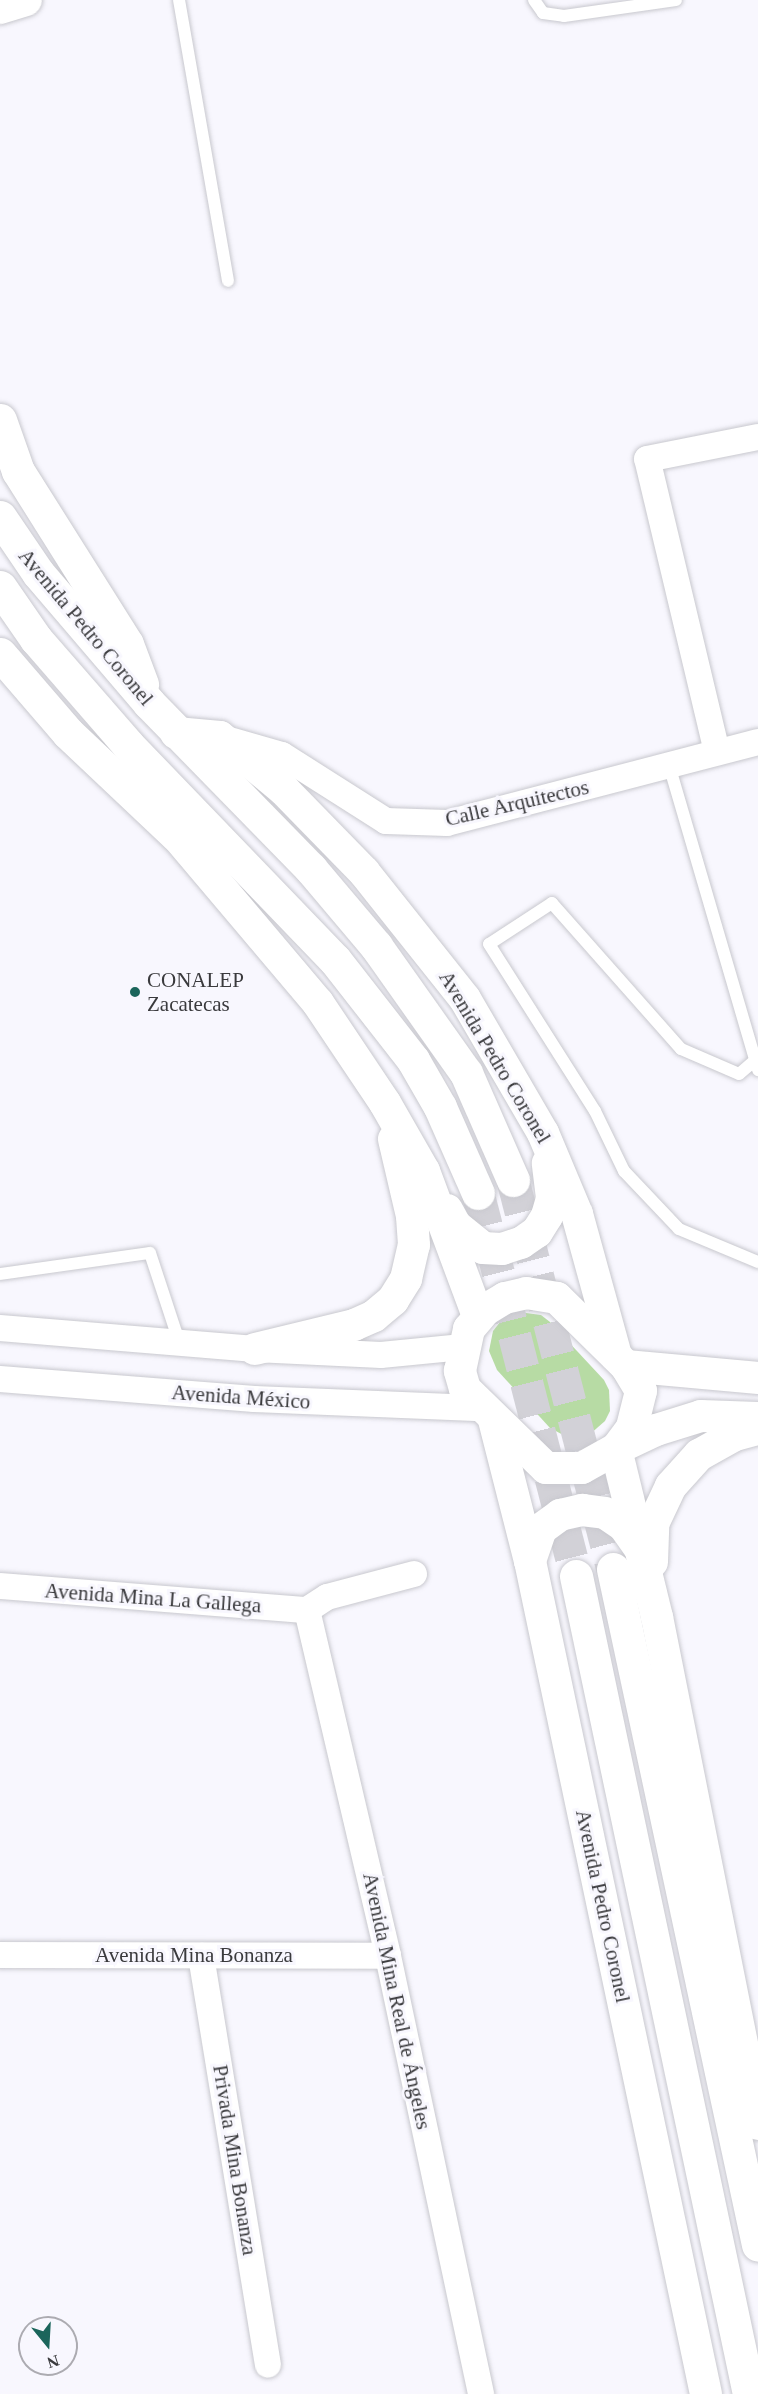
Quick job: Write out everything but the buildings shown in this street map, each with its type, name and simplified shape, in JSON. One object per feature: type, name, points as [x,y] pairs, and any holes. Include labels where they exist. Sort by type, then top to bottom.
[{"type":"main road","points":[[0,420],[18,471],[41,513],[127,644],[149,703]]},
{"type":"main road","name":"Avenida Pedro Coronel","points":[[0,517],[38,573],[149,703],[311,869],[376,946],[466,1073],[513,1180]]},
{"type":"main road","name":"Avenida Pedro Coronel","points":[[0,587],[36,639],[128,745],[335,960],[412,1060],[440,1107],[478,1193]]},
{"type":"main road","points":[[0,654],[69,733],[176,835]]},
{"type":"main road","points":[[629,1568],[758,2245]]},
{"type":"main road","name":"Avenida Pedro Coronel","points":[[576,1576],[749,2394]]},
{"type":"street","points":[[0,9],[26,0]]},
{"type":"street","points":[[717,752],[647,459],[758,437]]},
{"type":"street","points":[[176,733],[220,737]]},
{"type":"street","name":"Calle Arquitectos","points":[[220,737],[282,755],[386,821],[447,823],[758,742]]},
{"type":"street","name":"Avenida Pedro Coronel","points":[[220,737],[327,834],[412,928],[465,999],[543,1133],[578,1214],[621,1361]]},
{"type":"street","name":"Avenida Pedro Coronel","points":[[128,745],[176,835],[318,1003],[386,1103],[424,1171],[478,1316]]},
{"type":"street","points":[[255,1349],[330,1334],[364,1321],[393,1300],[406,1279],[414,1245],[412,1216],[386,1103]]},
{"type":"street","points":[[424,1171],[456,1226],[471,1241],[483,1248],[502,1249],[521,1244],[537,1232],[547,1216],[552,1198],[543,1133]]},
{"type":"street","points":[[657,1617],[629,1568],[616,1449],[632,1428],[641,1391],[621,1361],[556,1298],[526,1293],[505,1298],[478,1316],[464,1347],[460,1371],[465,1389],[488,1414],[546,1468],[582,1467],[616,1449],[656,1430],[701,1416],[758,1418]]},
{"type":"street","points":[[0,1328],[180,1344],[381,1355],[464,1347]]},
{"type":"street","points":[[621,1361],[758,1377]]},
{"type":"street","name":"Avenida México","points":[[0,1379],[488,1414]]},
{"type":"street","name":"Avenida Pedro Coronel","points":[[488,1414],[530,1561],[706,2394]]},
{"type":"street","points":[[758,1429],[735,1435],[699,1455],[671,1486],[653,1524],[657,1617],[758,2124]]},
{"type":"street","points":[[530,1561],[541,1529],[560,1515],[582,1510],[605,1513],[624,1526],[637,1545],[629,1568]]},
{"type":"street","points":[[307,1610],[327,1597],[414,1574]]},
{"type":"street","name":"Avenida Mina La Gallega","points":[[0,1586],[307,1610]]},
{"type":"street","name":"Avenida Mina Real de Ángeles","points":[[307,1610],[388,1956],[481,2394]]},
{"type":"street","name":"Avenida Mina Bonanza","points":[[0,1954],[388,1956]]},
{"type":"street","name":"Privada Mina Bonanza","points":[[201,1956],[268,2365]]},
{"type":"lane","points":[[179,0],[228,281]]},
{"type":"lane","points":[[534,0],[543,13],[564,16],[676,0]]},
{"type":"lane","points":[[669,765],[755,1066],[739,1074],[681,1049],[552,903],[489,944],[595,1111],[624,1171],[678,1228],[758,1262]]},
{"type":"lane","points":[[0,1274],[150,1253],[180,1344]]},
{"type":"green space","points":[[519,1312],[541,1315],[550,1322],[604,1380],[609,1390],[610,1411],[605,1421],[589,1435],[569,1438],[550,1428],[497,1370],[489,1351],[493,1331],[500,1322]]},
{"type":"tunnel","points":[[513,1180],[613,1569]]},
{"type":"tunnel","points":[[478,1193],[576,1576]]},
{"type":"place","name":"CONALEP Zacatecas","points":[[135,992]]}]
